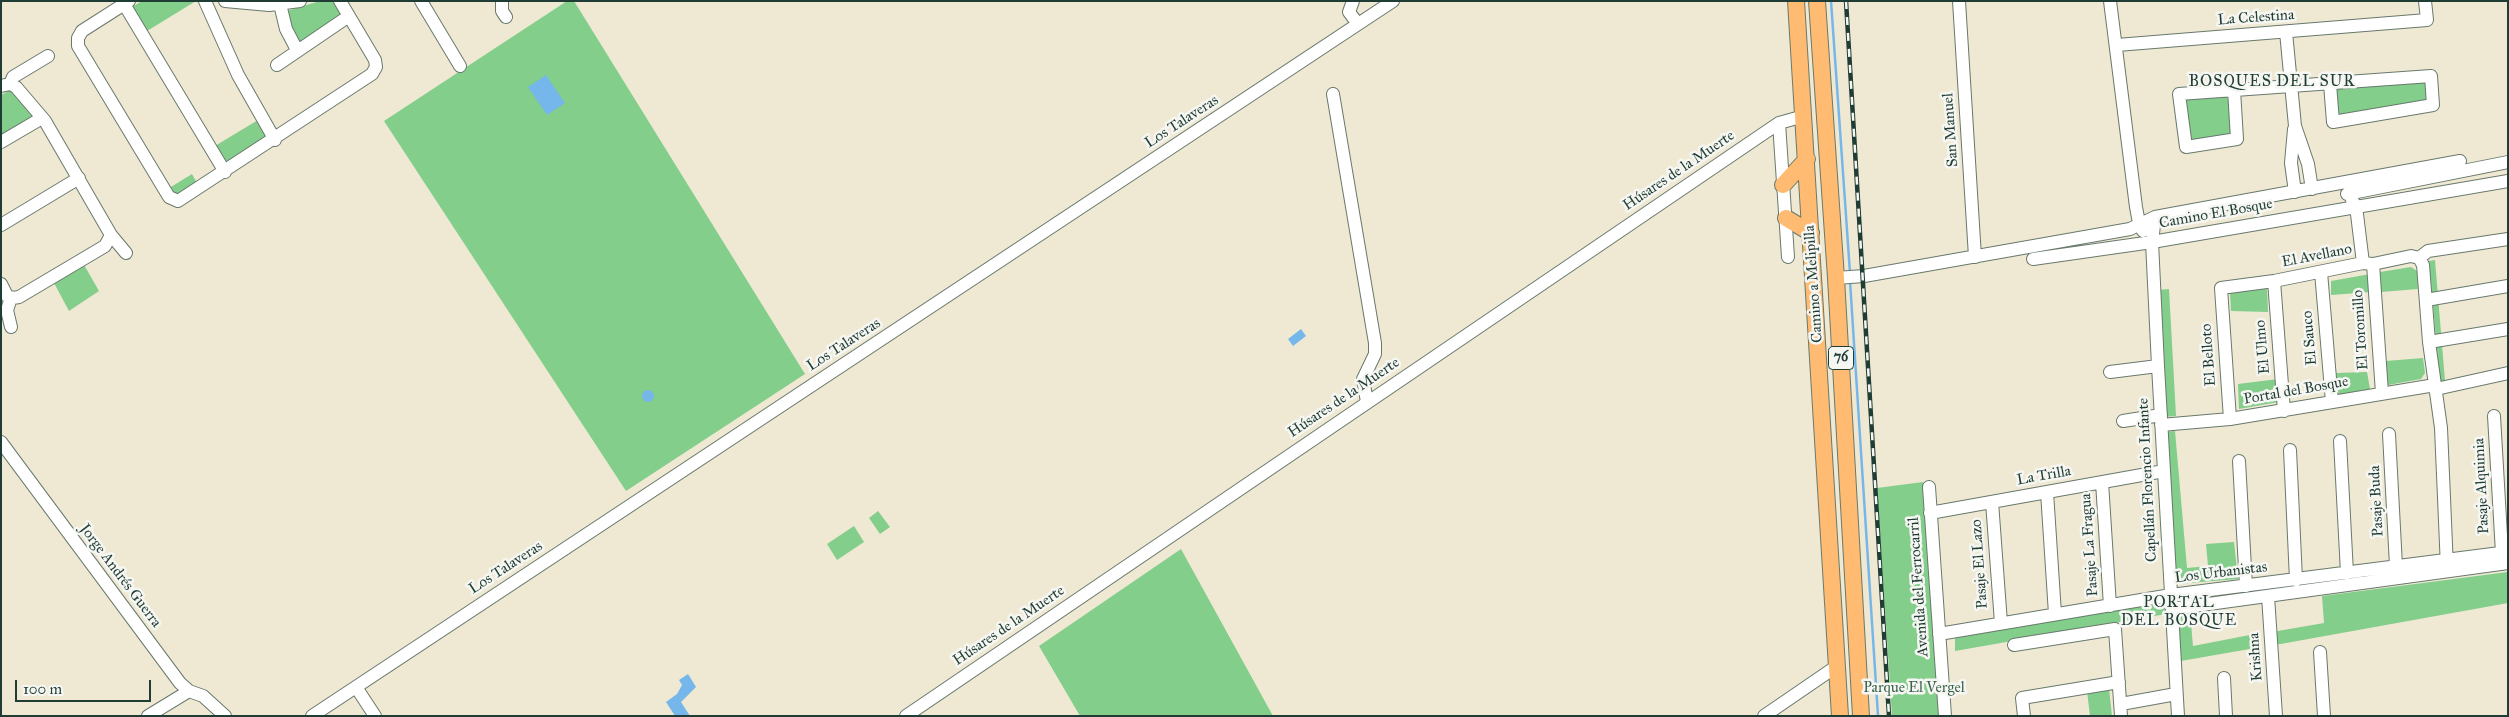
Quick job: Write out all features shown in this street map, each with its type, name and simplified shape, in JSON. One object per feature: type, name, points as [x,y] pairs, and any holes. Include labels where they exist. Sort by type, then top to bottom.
[{"type":"main road","name":"Camino a Melipilla","points":[[1796,1],[1840,716]]},
{"type":"main road","name":"Camino a Melipilla","points":[[1817,1],[1846,278],[1860,716]]},
{"type":"main road","points":[[1783,185],[1807,159]]},
{"type":"main road","points":[[1786,218],[1811,233]]},
{"type":"street","points":[[205,1],[238,75],[275,140]]},
{"type":"street","points":[[225,1],[256,5],[300,1]]},
{"type":"street","points":[[225,172],[127,3],[82,31],[78,38],[78,46],[168,197],[175,201],[183,200],[370,77],[374,71],[375,60],[340,1]]},
{"type":"street","points":[[421,1],[460,66]]},
{"type":"street","points":[[1353,1],[1349,12],[1358,24]]},
{"type":"street","name":"Los Talaveras","points":[[312,716],[1393,1]]},
{"type":"street","name":"San Manuel","points":[[1959,1],[1975,257]]},
{"type":"street","points":[[2110,1],[2139,223],[2152,242]]},
{"type":"street","name":"La Celestina","points":[[2117,45],[2427,20],[2425,1]]},
{"type":"street","points":[[503,2],[502,10],[506,18]]},
{"type":"street","points":[[280,4],[286,29],[297,50]]},
{"type":"street","points":[[277,65],[349,16]]},
{"type":"street","points":[[2286,32],[2295,126],[2291,154],[2295,192]]},
{"type":"street","points":[[48,56],[12,77],[6,85],[16,87],[42,118],[111,235],[126,253]]},
{"type":"street","points":[[2234,90],[2237,139],[2186,147],[2179,94],[2234,90],[2292,86],[2330,84],[2431,76],[2433,104],[2333,122],[2330,84]]},
{"type":"street","points":[[1333,94],[1375,343],[1375,354],[1362,379],[1367,402]]},
{"type":"street","name":"Húsares de la Muerte","points":[[906,716],[1779,123],[1804,116]]},
{"type":"street","points":[[1,142],[42,118]]},
{"type":"street","points":[[1779,123],[1788,257]]},
{"type":"street","points":[[2295,126],[2308,164],[2312,189]]},
{"type":"street","name":"Camino El Bosque","points":[[1846,278],[2130,229],[2139,223],[2155,217],[2460,160]]},
{"type":"street","name":"Camino El Bosque","points":[[2312,189],[2320,195],[2347,194],[2508,162]]},
{"type":"street","points":[[1,225],[79,178]]},
{"type":"street","name":"Camino El Bosque","points":[[2033,259],[2152,242],[2508,180]]},
{"type":"street","points":[[2347,194],[2356,206]]},
{"type":"street","name":"El Toromillo","points":[[2356,206],[2368,264],[2382,393]]},
{"type":"street","name":"Capellán Florencio Infante","points":[[2155,217],[2152,242],[2178,716]]},
{"type":"street","points":[[1,284],[4,293],[11,298],[19,297],[105,246],[111,235]]},
{"type":"street","name":"El Avellano","points":[[2221,288],[2274,281],[2411,256],[2419,258],[2428,251],[2508,239]]},
{"type":"street","points":[[2058,242],[2082,252]]},
{"type":"street","points":[[2419,258],[2423,265],[2441,428],[2447,565]]},
{"type":"street","name":"El Sauco","points":[[2322,272],[2332,402]]},
{"type":"street","name":"El Ulmo","points":[[2274,281],[2284,411]]},
{"type":"street","points":[[2426,300],[2508,286]]},
{"type":"street","name":"El Belloto","points":[[2221,288],[2230,419]]},
{"type":"street","points":[[11,298],[7,310],[11,327]]},
{"type":"street","points":[[2430,342],[2508,329]]},
{"type":"street","points":[[2110,372],[2158,366]]},
{"type":"street","name":"Portal del Bosque","points":[[2123,421],[2230,419],[2382,393],[2435,387],[2508,373]]},
{"type":"street","name":"Pasaje Alquimia","points":[[2494,416],[2506,556]]},
{"type":"street","name":"Pasaje Buda","points":[[2389,434],[2396,566]]},
{"type":"street","points":[[2340,441],[2346,573]]},
{"type":"street","name":"Jorge Andrés Guerra","points":[[1,442],[180,683],[189,690],[203,696],[225,716]]},
{"type":"street","points":[[2290,450],[2296,580]]},
{"type":"street","points":[[2239,461],[2246,586]]},
{"type":"street","name":"La Trilla","points":[[1930,513],[2164,471]]},
{"type":"street","name":"Pasaje La Fragua","points":[[2102,482],[2110,606]]},
{"type":"street","name":"Avenida del Ferrocarril","points":[[1929,486],[1945,716]]},
{"type":"street","points":[[2047,492],[2055,614]]},
{"type":"street","name":"Pasaje El Lazo","points":[[1992,502],[2000,623]]},
{"type":"street","name":"Los Urbanistas","points":[[2172,609],[2268,596],[2506,556]]},
{"type":"street","name":"Los Urbanistas","points":[[1939,634],[2171,595],[2396,566],[2447,565]]},
{"type":"street","name":"Krishna","points":[[2268,596],[2276,716]]},
{"type":"street","points":[[2014,645],[2115,629],[2121,710],[2176,694]]},
{"type":"street","points":[[2320,652],[2324,716]]},
{"type":"street","points":[[1764,716],[1837,666]]},
{"type":"street","points":[[2224,678],[2226,716]]},
{"type":"street","points":[[2024,716],[2022,698],[2119,682]]},
{"type":"street","points":[[356,687],[375,716]]},
{"type":"street","points":[[148,716],[189,690]]},
{"type":"green space","points":[[142,1],[196,1],[147,31],[132,7]]},
{"type":"green space","points":[[320,1],[334,1],[344,16],[299,45],[292,30],[287,11]]},
{"type":"green space","points":[[567,1],[574,1],[805,374],[626,491],[384,121]]},
{"type":"green space","points":[[2427,81],[2428,101],[2335,116],[2333,88]]},
{"type":"green space","points":[[10,90],[33,116],[1,135],[1,95]]},
{"type":"green space","points":[[2227,94],[2233,137],[2190,142],[2184,100]]},
{"type":"green space","points":[[258,120],[270,141],[227,166],[215,146]]},
{"type":"green space","points":[[192,174],[199,187],[181,197],[166,190]]},
{"type":"green space","points":[[2435,260],[2445,381],[2440,382],[2429,261]]},
{"type":"green space","points":[[83,263],[99,291],[69,311],[53,281]]},
{"type":"green space","points":[[2411,267],[2417,271],[2418,289],[2381,292],[2380,272]]},
{"type":"green space","points":[[2370,274],[2371,292],[2331,295],[2331,281]]},
{"type":"green space","points":[[2267,288],[2268,312],[2231,311],[2230,293]]},
{"type":"green space","points":[[2169,289],[2176,416],[2164,417],[2157,290]]},
{"type":"green space","points":[[2423,358],[2425,373],[2421,379],[2388,385],[2386,361]]},
{"type":"green space","points":[[2367,372],[2370,389],[2339,396],[2336,373]]},
{"type":"green space","points":[[2278,379],[2279,402],[2239,409],[2238,384]]},
{"type":"green space","points":[[2175,431],[2187,568],[2208,566],[2206,544],[2234,542],[2238,579],[2177,584],[2164,432]]},
{"type":"green space","name":"Parque El Vergel","points":[[1923,482],[1940,716],[1892,716],[1877,488]]},
{"type":"green space","points":[[878,511],[890,527],[880,534],[869,518]]},
{"type":"green space","points":[[854,526],[864,542],[837,560],[827,544]]},
{"type":"green space","points":[[1181,549],[1273,716],[1080,716],[1039,646]]},
{"type":"green space","points":[[2508,572],[2508,603],[2275,645],[2272,632],[2324,623],[2322,596]]},
{"type":"green space","points":[[2165,602],[2166,614],[1955,651],[1955,636]]},
{"type":"green space","points":[[2190,612],[2193,646],[2260,633],[2261,647],[2181,661],[2178,619],[2181,613]]},
{"type":"green space","points":[[2109,688],[2112,716],[2090,716],[2087,691]]},
{"type":"water","points":[[546,75],[565,103],[547,115],[528,87]]},
{"type":"water","points":[[1301,329],[1306,336],[1293,346],[1288,339]]},
{"type":"water","points":[[646,390],[650,390],[654,396],[650,402],[646,402],[642,398],[642,394]]},
{"type":"water","points":[[688,674],[696,687],[681,702],[690,716],[675,716],[666,702],[677,694],[682,685],[679,680]]},
{"type":"waterway","points":[[1831,1],[1850,273]]},
{"type":"waterway","points":[[1850,281],[1878,716]]},
{"type":"railway","points":[[1846,1],[1889,716]]},
{"type":"district","name":"BOSQUES DEL SUR","points":[[2272,82]]},
{"type":"district","name":"PORTAL DEL BOSQUE","points":[[2179,612]]}]
